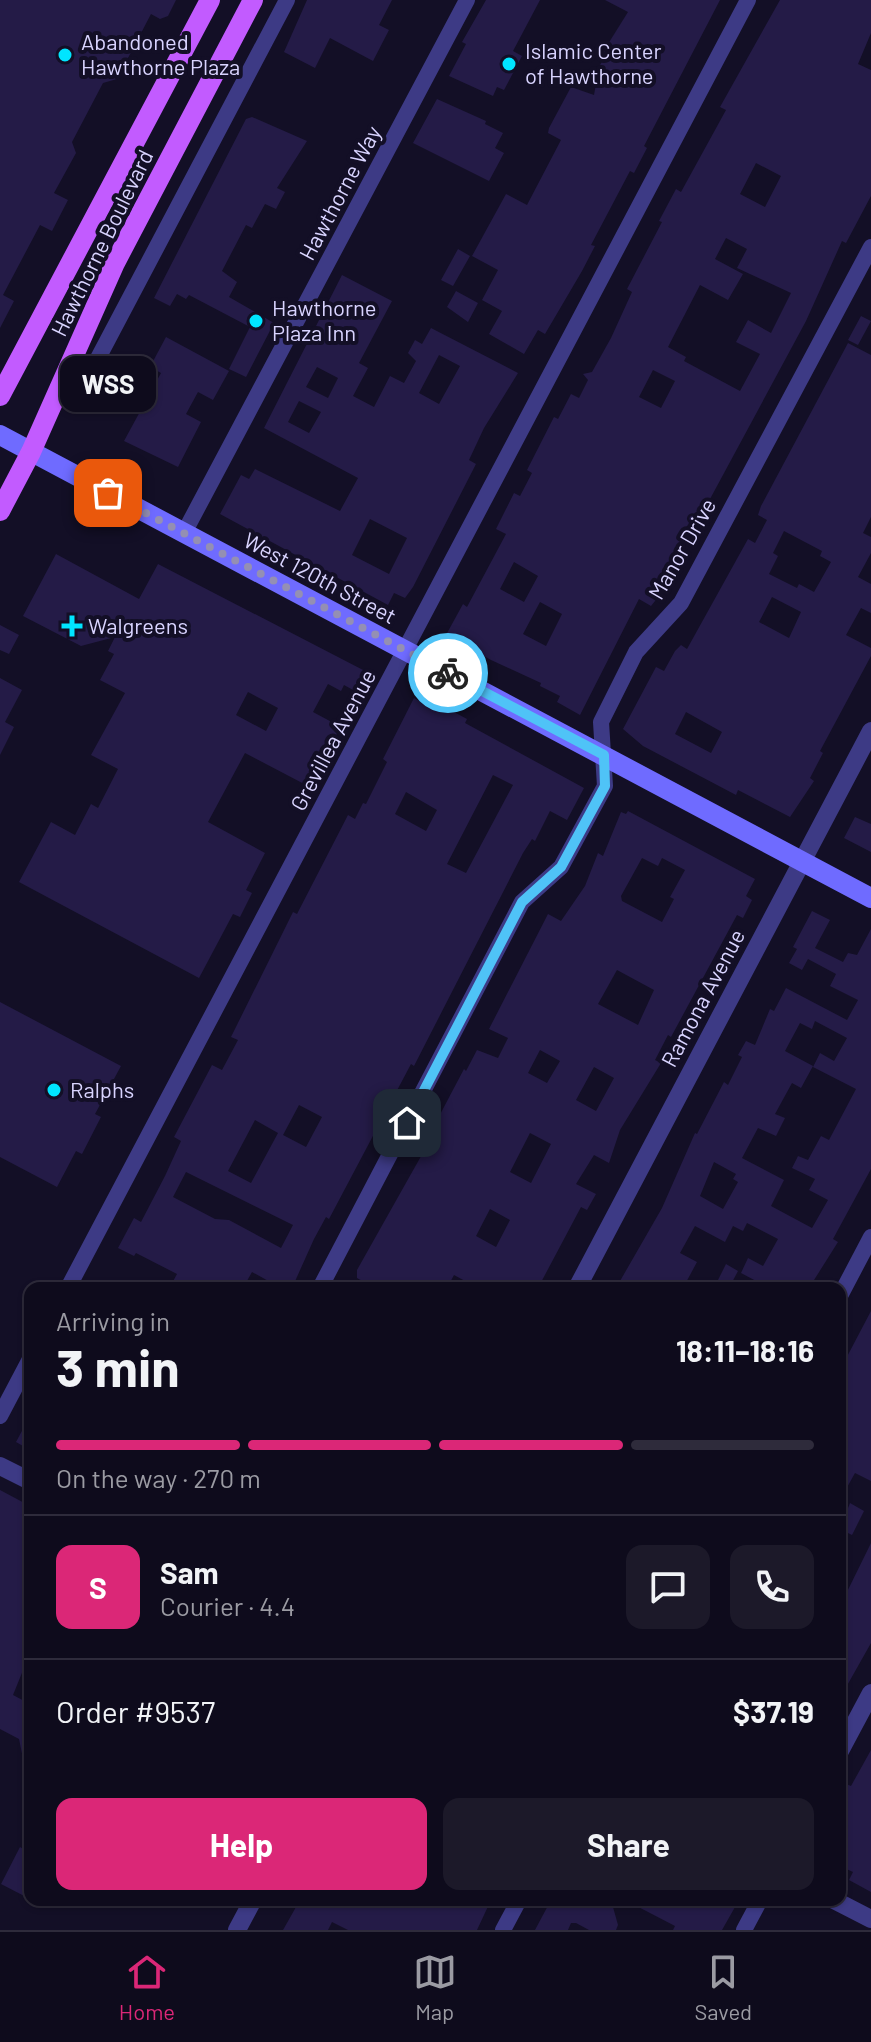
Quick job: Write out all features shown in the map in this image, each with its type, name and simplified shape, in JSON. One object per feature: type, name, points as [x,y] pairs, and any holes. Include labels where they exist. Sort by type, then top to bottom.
[{"type":"main road","name":"Hawthorne Boulevard","points":[[0,396],[210,0]]},
{"type":"main road","name":"Hawthorne Boulevard","points":[[0,511],[31,452],[115,263],[253,0]]},
{"type":"main road","name":"West 120th Street","points":[[0,435],[871,898]]},
{"type":"street","points":[[58,387],[86,381],[287,0]]},
{"type":"street","name":"Hawthorne Way","points":[[184,533],[467,0]]},
{"type":"street","name":"Grevillea Avenue","points":[[71,1282],[748,0]]},
{"type":"street","name":"Manor Drive","points":[[323,1282],[522,902],[561,867],[605,786],[601,722],[636,652],[681,603],[871,247]]},
{"type":"street","name":"Ramona Avenue","points":[[580,1282],[871,731]]},
{"type":"street","points":[[846,1285],[871,1237]]},
{"type":"street","points":[[0,1416],[24,1370]]},
{"type":"street","points":[[0,1466],[24,1478]]},
{"type":"street","points":[[846,1740],[871,1693]]},
{"type":"street","points":[[237,1930],[250,1906]]},
{"type":"street","points":[[503,1930],[516,1906]]},
{"type":"street","points":[[744,1930],[757,1906]]},
{"type":"street","points":[[846,1906],[871,1919]]},
{"type":"building","name":"Abandoned Hawthorne Plaza","points":[[0,0],[176,0],[168,16],[160,19],[151,14],[117,79],[103,83],[72,142],[76,153],[54,193],[68,200],[52,231],[40,225],[3,295],[14,301],[0,328]]},
{"type":"building","points":[[307,0],[392,0],[379,25],[389,30],[373,61],[330,38],[315,68],[284,52]]},
{"type":"building","points":[[486,0],[540,0],[513,51],[522,56],[504,90],[497,87],[493,96],[449,76],[466,44],[462,42]]},
{"type":"building","points":[[605,0],[720,0],[644,146],[647,148],[634,173],[630,171],[591,245],[595,246],[582,271],[545,334],[538,330],[524,354],[489,334],[502,311],[482,300],[498,270],[472,256],[506,194],[527,205],[561,140],[548,133],[571,87],[594,95],[599,67],[606,54],[603,52],[628,12]]},
{"type":"building","points":[[780,0],[871,0],[871,33],[858,64],[871,70],[871,196],[846,243],[842,241],[806,321],[655,601],[651,606],[639,599],[580,715],[557,702],[560,696],[540,686],[541,683],[446,635],[463,604],[467,607],[506,534],[496,529],[514,493],[520,496],[532,473],[527,470],[554,417],[558,419],[571,394],[579,398],[588,380],[583,374],[592,372],[611,338],[632,292],[627,289],[662,222],[659,221],[676,189],[681,192],[726,110],[720,107]],"holes":[[[756,163],[781,176],[765,207],[740,194]],[[726,238],[747,249],[737,268],[791,293],[771,333],[748,320],[736,342],[760,354],[740,391],[684,361],[686,357],[668,347],[700,285],[728,300],[743,274],[715,259]],[[653,370],[675,381],[661,408],[639,397]],[[514,562],[538,576],[524,602],[500,589]],[[540,602],[562,614],[546,646],[523,634]]]},
{"type":"building","points":[[437,99],[486,121],[485,124],[503,133],[495,148],[504,153],[489,181],[413,143]]},
{"type":"building","points":[[252,117],[307,141],[277,188],[285,192],[276,209],[265,204],[252,228],[246,225],[222,271],[237,282],[229,297],[274,323],[246,377],[229,369],[250,327],[189,295],[186,299],[177,294],[170,306],[154,298],[246,119]]},
{"type":"building","points":[[458,249],[470,256],[453,286],[441,280]]},
{"type":"building","points":[[342,275],[392,301],[359,363],[368,368],[353,396],[374,407],[390,376],[404,383],[416,361],[408,353],[415,340],[422,344],[431,328],[518,373],[484,428],[469,460],[476,464],[413,587],[405,598],[394,593],[388,605],[220,514],[241,475],[249,479],[255,469],[340,511],[358,478],[264,428]],"holes":[[[439,355],[460,366],[439,404],[419,393]],[[317,367],[338,378],[328,398],[306,387]],[[299,401],[321,412],[309,433],[288,422]],[[370,519],[407,538],[389,574],[352,555]]]},
{"type":"building","points":[[456,291],[478,303],[468,322],[447,307]]},
{"type":"building","points":[[861,316],[871,321],[858,345],[848,340]]},
{"type":"building","points":[[166,337],[229,371],[213,400],[198,392],[186,414],[201,422],[178,467],[124,441],[161,373],[150,367]]},
{"type":"building","points":[[848,343],[871,355],[871,517],[863,533],[871,537],[871,553],[858,577],[871,584],[871,613],[861,608],[846,635],[871,648],[871,656],[820,751],[823,753],[810,778],[814,781],[790,817],[738,790],[736,795],[643,746],[623,729],[656,667],[664,671],[681,645],[687,649],[748,539],[755,543],[767,520],[758,515]],"holes":[[[784,531],[822,551],[820,556],[831,562],[814,592],[799,584],[797,588],[769,574],[778,556],[773,553]],[[772,597],[801,612],[789,638],[759,622]],[[686,712],[722,732],[711,753],[675,734]]]},
{"type":"building","points":[[56,554],[139,599],[158,564],[365,671],[355,691],[344,685],[341,691],[328,684],[313,712],[341,727],[308,786],[245,753],[208,822],[265,853],[246,890],[252,893],[240,917],[233,914],[199,978],[19,882],[51,822],[75,835],[91,804],[98,808],[118,769],[91,755],[125,693],[100,680],[114,654],[108,651],[115,637],[81,646],[23,616]],"holes":[[[248,692],[278,708],[266,731],[236,715]]]},
{"type":"building","points":[[0,625],[19,635],[9,654],[0,650]]},
{"type":"building","points":[[0,678],[22,690],[5,722],[14,727],[0,755]]},
{"type":"building","points":[[414,698],[440,712],[443,706],[467,719],[465,723],[584,788],[567,820],[550,811],[535,841],[532,839],[523,853],[414,1066],[411,1064],[329,1219],[326,1217],[295,1282],[270,1282],[252,1272],[246,1282],[173,1282],[177,1274],[136,1253],[134,1256],[118,1248],[134,1218],[141,1222],[165,1176],[181,1141],[174,1137],[212,1065],[222,1070],[238,1040],[231,1037],[293,912],[297,914],[348,815],[355,819],[387,762],[383,759]],"holes":[[[493,775],[513,785],[466,873],[447,864]],[[406,792],[437,810],[426,831],[395,814]],[[299,1105],[322,1117],[306,1147],[283,1135]],[[255,1120],[278,1133],[251,1183],[228,1171]],[[186,1172],[293,1225],[281,1248],[229,1220],[215,1219],[173,1197]]]},
{"type":"building","points":[[628,811],[755,879],[746,896],[752,900],[743,918],[737,915],[671,1037],[668,1035],[655,1060],[661,1063],[620,1130],[609,1163],[594,1155],[576,1184],[596,1194],[587,1210],[581,1207],[541,1282],[467,1282],[454,1275],[450,1282],[364,1282],[357,1278],[357,1270],[438,1126],[435,1124],[464,1069],[466,1071],[477,1050],[498,1058],[508,1038],[489,1029],[548,914],[561,921],[585,886],[598,853],[603,856],[621,812],[626,814]],"holes":[[[642,858],[658,866],[662,858],[685,870],[670,897],[674,899],[662,922],[622,901],[621,896]],[[617,970],[654,990],[638,1025],[598,1004]],[[540,1050],[560,1061],[547,1083],[528,1073]],[[594,1067],[614,1078],[596,1111],[576,1100]],[[530,1133],[551,1144],[531,1183],[510,1172]],[[490,1209],[510,1220],[496,1247],[476,1236]]]},
{"type":"building","points":[[855,817],[871,824],[871,852],[844,838]]},
{"type":"building","points":[[812,911],[830,920],[815,948],[843,962],[848,953],[857,955],[871,929],[871,1169],[833,1239],[838,1242],[813,1282],[758,1282],[741,1273],[748,1258],[763,1266],[778,1239],[747,1223],[743,1231],[733,1226],[725,1242],[695,1226],[680,1253],[697,1262],[686,1282],[619,1282],[662,1208],[695,1133],[724,1082],[728,1085],[742,1057],[738,1055],[746,1041],[755,1045],[770,1009],[774,1011],[786,988],[847,1020],[858,1000],[830,986],[836,974],[808,959],[802,970],[789,963],[797,949],[793,947]],"holes":[[[815,1021],[847,1038],[834,1061],[820,1053],[813,1067],[856,1089],[829,1140],[821,1136],[808,1160],[798,1156],[792,1168],[815,1179],[809,1190],[828,1200],[812,1228],[771,1206],[784,1180],[742,1158],[758,1128],[776,1136],[785,1118],[775,1114],[792,1083],[801,1088],[813,1066],[785,1051],[800,1023],[812,1029]],[[714,1162],[736,1174],[733,1179],[738,1182],[723,1209],[700,1196]]]},
{"type":"building","name":"Ralphs","points":[[0,1002],[121,1066],[95,1114],[101,1117],[82,1154],[76,1151],[57,1187],[0,1157]]},
{"type":"building","points":[[726,1264],[738,1271],[732,1282],[717,1282]]},
{"type":"building","points":[[871,1311],[871,1481],[855,1473],[846,1489],[846,1359]]},
{"type":"building","points":[[24,1427],[24,1447],[16,1442]]},
{"type":"building","points":[[0,1490],[24,1503],[24,1668],[13,1695],[24,1701],[24,1763],[19,1739],[0,1729]]},
{"type":"building","points":[[850,1503],[864,1511],[852,1535],[846,1532],[846,1513]]},
{"type":"building","points":[[871,1543],[871,1643],[846,1687],[846,1594]]},
{"type":"building","points":[[871,1750],[871,1892],[849,1880],[853,1872],[846,1869],[846,1784],[851,1786]]},
{"type":"building","points":[[20,1847],[24,1849],[24,1896],[1,1884]]},
{"type":"building","points":[[297,1906],[488,1906],[477,1930],[348,1930],[332,1922],[328,1930],[283,1930]]},
{"type":"building","points":[[548,1906],[613,1906],[618,1925],[616,1930],[589,1930],[571,1923],[568,1930],[535,1930]]},
{"type":"building","points":[[637,1906],[736,1906],[722,1930],[673,1930],[675,1926]]},
{"type":"way so far","points":[[108,493],[448,673]]},
{"type":"place","name":"Abandoned Hawthorne Plaza","points":[[65,55]]},
{"type":"place","name":"Islamic Center of Hawthorne","points":[[509,64]]},
{"type":"place","name":"Hawthorne Plaza Inn","points":[[256,321]]},
{"type":"place","name":"WSS","points":[[108,493]]},
{"type":"place","name":"Walgreens","points":[[72,626]]},
{"type":"place","name":"Ralphs","points":[[54,1090]]},
{"type":"route","points":[[407,1123],[522,902],[561,867],[605,786],[604,755],[448,673]]}]
